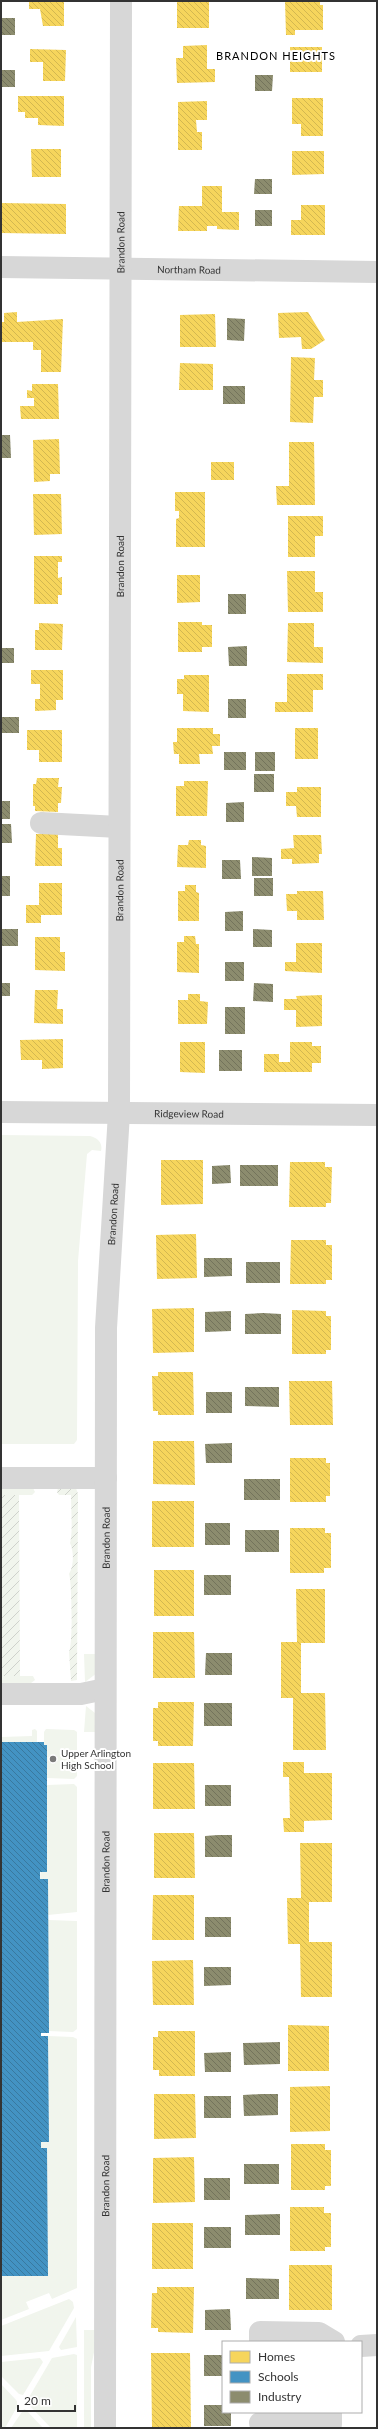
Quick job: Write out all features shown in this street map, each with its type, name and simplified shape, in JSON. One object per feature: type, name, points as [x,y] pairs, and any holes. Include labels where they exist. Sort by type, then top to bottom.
[{"type":"street","name":"Brandon Road","points":[[105,2428],[106,1328],[118,1113],[121,1]]},
{"type":"street","name":"Northam Road","points":[[1,267],[377,272]]},
{"type":"street","points":[[41,823],[119,827]]},
{"type":"street","name":"Ridgeview Road","points":[[1,1112],[377,1115]]},
{"type":"street","points":[[1,1478],[106,1478]]},
{"type":"street","points":[[1,1694],[81,1694],[105,1689]]},
{"type":"street","points":[[260,2341],[260,2332],[329,2340]]},
{"type":"street","points":[[362,2346],[377,2345]]},
{"type":"street","points":[[260,2421],[331,2424],[331,2413]]},
{"type":"shaded area","points":[[1,1135],[90,1136],[101,1143],[101,1151],[92,1150],[87,1154],[78,1261],[77,1440],[74,1444],[1,1444]]},
{"type":"shaded area","points":[[1,1488],[33,1488],[35,1492],[32,1495],[1,1495]]},
{"type":"shaded area","points":[[58,1488],[76,1488],[78,1494],[77,1680],[71,1681],[69,1652],[72,1613],[69,1574],[72,1567],[73,1558],[70,1543],[72,1527],[71,1495],[59,1495],[57,1492]]},
{"type":"shaded area","points":[[1,1495],[19,1495],[20,1676],[1,1676]]},
{"type":"shaded area","points":[[84,1654],[95,1654],[97,1673],[85,1682]]},
{"type":"shaded area","points":[[1,1676],[33,1676],[35,1680],[31,1683],[1,1683]]},
{"type":"shaded area","points":[[86,1706],[95,1713],[99,1732],[84,1732]]},
{"type":"shaded area","points":[[35,1729],[37,1731],[37,1742],[1,1742],[1,1737],[32,1736],[32,1730]]},
{"type":"shaded area","points":[[46,1729],[74,1730],[77,1732],[77,1776],[74,1779],[47,1778],[47,1745],[44,1745],[44,1732]]},
{"type":"shaded area","points":[[74,1784],[77,1787],[77,1912],[48,1915],[48,1879],[40,1879],[47,1785]]},
{"type":"shaded area","points":[[48,1920],[77,1921],[77,2029],[73,2032],[48,2031]]},
{"type":"shaded area","points":[[48,2036],[73,2037],[77,2039],[77,2288],[52,2299],[49,2293],[26,2302],[29,2309],[1,2320],[1,2276],[48,2276],[47,2148],[41,2148],[41,2142],[49,2142]]},
{"type":"shaded area","points":[[69,2299],[73,2302],[74,2308],[49,2351],[1,2356],[1,2326]]},
{"type":"shaded area","points":[[76,2317],[77,2347],[61,2350],[59,2347]]},
{"type":"shaded area","points":[[84,2330],[96,2330],[98,2333],[91,2367],[91,2428],[84,2428]]},
{"type":"shaded area","points":[[74,2354],[77,2355],[77,2428],[51,2428],[29,2405],[28,2399],[52,2358]]},
{"type":"shaded area","points":[[40,2358],[43,2362],[23,2395],[19,2394],[1,2376],[1,2362]]},
{"type":"shaded area","points":[[1,2384],[17,2401],[17,2407],[5,2428],[1,2428]]},
{"type":"shaded area","points":[[24,2409],[26,2410],[43,2428],[11,2428]]},
{"type":"building: Homes","points":[[29,1],[64,1],[64,26],[43,26],[40,9],[29,9]]},
{"type":"building: Homes","points":[[177,1],[209,1],[209,28],[177,28]]},
{"type":"building: Homes","points":[[285,1],[320,1],[320,5],[323,5],[323,30],[295,30],[295,35],[286,35]]},
{"type":"building: Homes","points":[[207,45],[207,69],[215,69],[215,82],[177,83],[176,58],[183,58],[183,46]]},
{"type":"building: Homes","points":[[290,47],[322,47],[322,72],[290,72]]},
{"type":"building: Homes","points":[[30,49],[66,50],[65,81],[43,81],[43,62],[30,62]]},
{"type":"building: Homes","points":[[18,96],[64,96],[64,126],[38,125],[38,118],[25,118],[25,112],[18,112]]},
{"type":"building: Homes","points":[[292,98],[323,98],[323,136],[301,136],[301,124],[292,124]]},
{"type":"building: Homes","points":[[207,101],[207,120],[196,120],[197,132],[202,132],[202,150],[178,150],[178,102]]},
{"type":"building: Homes","points":[[31,149],[61,149],[61,177],[32,177]]},
{"type":"building: Homes","points":[[292,151],[324,151],[324,174],[292,175]]},
{"type":"building: Homes","points":[[202,186],[222,186],[222,212],[239,212],[239,230],[217,229],[217,226],[207,226],[207,231],[178,231],[179,206],[202,206]]},
{"type":"building: Homes","points":[[1,203],[66,204],[66,234],[1,233]]},
{"type":"building: Homes","points":[[301,205],[325,205],[325,235],[291,235],[291,220],[301,220]]},
{"type":"building: Homes","points":[[17,312],[17,322],[63,319],[61,372],[41,372],[41,350],[33,350],[33,342],[1,342],[1,322],[4,322],[4,313]]},
{"type":"building: Homes","points":[[308,312],[325,340],[311,349],[302,349],[301,337],[279,338],[278,313]]},
{"type":"building: Homes","points":[[215,314],[216,347],[180,347],[180,315]]},
{"type":"building: Homes","points":[[291,357],[315,358],[314,380],[323,380],[323,397],[314,397],[313,423],[290,422]]},
{"type":"building: Homes","points":[[180,363],[213,364],[213,390],[179,390]]},
{"type":"building: Homes","points":[[32,384],[58,384],[59,419],[21,419],[20,406],[34,406],[34,398],[27,398],[27,390],[32,391]]},
{"type":"building: Homes","points":[[59,439],[60,474],[50,474],[50,481],[34,482],[33,440]]},
{"type":"building: Homes","points":[[289,442],[314,442],[315,505],[277,505],[276,486],[289,486]]},
{"type":"building: Homes","points":[[211,462],[234,462],[234,480],[211,480]]},
{"type":"building: Homes","points":[[175,492],[205,492],[205,547],[176,547],[176,519],[179,518],[179,511],[175,511]]},
{"type":"building: Homes","points":[[33,494],[61,494],[62,534],[34,535]]},
{"type":"building: Homes","points":[[288,516],[323,516],[323,536],[315,536],[315,557],[288,557]]},
{"type":"building: Homes","points":[[34,556],[62,556],[62,562],[58,562],[58,578],[62,577],[62,595],[58,595],[58,604],[34,604]]},
{"type":"building: Homes","points":[[287,571],[315,571],[315,592],[323,592],[323,612],[288,612]]},
{"type":"building: Homes","points":[[177,575],[200,575],[200,602],[177,603]]},
{"type":"building: Homes","points":[[178,622],[202,622],[202,625],[212,625],[212,647],[202,647],[202,652],[178,652]]},
{"type":"building: Homes","points":[[39,623],[63,624],[62,650],[35,650],[35,630],[39,630]]},
{"type":"building: Homes","points":[[288,623],[314,623],[314,647],[323,647],[323,663],[287,662]]},
{"type":"building: Homes","points":[[31,670],[63,670],[63,700],[56,700],[56,710],[35,711],[35,699],[40,699],[40,684],[31,684]]},
{"type":"building: Homes","points":[[287,674],[323,674],[323,690],[313,690],[313,712],[275,712],[275,702],[287,702]]},
{"type":"building: Homes","points":[[184,675],[209,675],[209,712],[183,711],[183,694],[177,694],[177,679],[184,679]]},
{"type":"building: Homes","points":[[177,728],[213,728],[213,734],[220,734],[220,746],[212,746],[213,754],[199,754],[200,764],[179,764],[179,754],[174,754],[173,742],[177,742]]},
{"type":"building: Homes","points":[[295,728],[318,728],[318,759],[295,759]]},
{"type":"building: Homes","points":[[27,730],[62,730],[62,762],[39,762],[39,750],[27,750]]},
{"type":"building: Homes","points":[[37,778],[59,778],[58,787],[62,787],[61,803],[58,803],[58,812],[35,811],[35,806],[33,806],[33,784],[36,784]]},
{"type":"building: Homes","points":[[184,781],[208,781],[207,816],[176,816],[176,786],[184,786]]},
{"type":"building: Homes","points":[[297,787],[321,787],[321,817],[297,817],[296,806],[286,806],[286,792],[297,792]]},
{"type":"building: Homes","points":[[36,834],[58,834],[58,848],[62,848],[62,866],[35,866]]},
{"type":"building: Homes","points":[[293,835],[321,835],[322,854],[319,854],[319,863],[292,864],[292,859],[281,859],[281,849],[294,848]]},
{"type":"building: Homes","points":[[189,840],[201,840],[201,845],[206,846],[206,868],[177,867],[178,845],[188,845]]},
{"type":"building: Homes","points":[[39,883],[62,883],[62,915],[41,915],[41,923],[26,923],[26,905],[39,905]]},
{"type":"building: Homes","points":[[185,885],[196,885],[196,892],[199,893],[199,921],[178,921],[178,891],[185,891]]},
{"type":"building: Homes","points":[[297,891],[323,891],[324,920],[297,920],[297,911],[287,911],[286,894],[297,894]]},
{"type":"building: Homes","points":[[184,936],[195,936],[196,944],[199,944],[199,973],[177,972],[177,942],[184,942]]},
{"type":"building: Homes","points":[[35,937],[60,937],[60,952],[65,952],[65,971],[35,970]]},
{"type":"building: Homes","points":[[296,943],[322,943],[322,973],[285,971],[285,962],[296,962]]},
{"type":"building: Homes","points":[[35,990],[58,990],[57,1009],[63,1009],[63,1024],[34,1023]]},
{"type":"building: Homes","points":[[188,994],[200,994],[200,1001],[208,1002],[207,1024],[178,1024],[178,1000],[188,1000]]},
{"type":"building: Homes","points":[[322,995],[322,1026],[296,1027],[296,1010],[284,1010],[284,999],[297,999],[296,996]]},
{"type":"building: Homes","points":[[63,1039],[63,1068],[42,1069],[42,1060],[21,1060],[20,1040]]},
{"type":"building: Homes","points":[[180,1042],[205,1042],[205,1073],[180,1072]]},
{"type":"building: Homes","points":[[290,1042],[312,1042],[312,1046],[321,1046],[321,1063],[312,1063],[312,1072],[264,1072],[264,1054],[279,1054],[279,1062],[290,1062]]},
{"type":"building: Homes","points":[[161,1160],[203,1160],[203,1204],[161,1205]]},
{"type":"building: Homes","points":[[290,1162],[325,1162],[325,1167],[332,1167],[331,1203],[326,1203],[326,1207],[289,1207]]},
{"type":"building: Homes","points":[[196,1234],[197,1278],[157,1279],[156,1235]]},
{"type":"building: Homes","points":[[291,1240],[326,1240],[326,1245],[332,1245],[332,1280],[326,1280],[326,1284],[290,1284]]},
{"type":"building: Homes","points":[[194,1308],[194,1352],[153,1353],[152,1309]]},
{"type":"building: Homes","points":[[292,1310],[326,1311],[326,1316],[331,1316],[331,1350],[326,1350],[326,1354],[292,1354]]},
{"type":"building: Homes","points":[[158,1372],[193,1372],[194,1415],[158,1415],[158,1411],[153,1411],[152,1376],[158,1376]]},
{"type":"building: Homes","points":[[289,1381],[332,1381],[333,1425],[290,1425]]},
{"type":"building: Homes","points":[[153,1441],[194,1441],[195,1485],[153,1484]]},
{"type":"building: Homes","points":[[290,1458],[326,1458],[326,1463],[330,1463],[330,1496],[326,1496],[326,1502],[290,1502]]},
{"type":"building: Homes","points":[[152,1501],[194,1501],[194,1547],[152,1547]]},
{"type":"building: Homes","points":[[290,1528],[325,1528],[325,1533],[331,1533],[331,1568],[324,1568],[324,1573],[290,1573]]},
{"type":"building: Homes","points":[[154,1570],[194,1570],[194,1616],[154,1616]]},
{"type":"building: Homes","points":[[296,1589],[325,1589],[325,1643],[301,1643],[301,1693],[325,1693],[326,1750],[293,1750],[293,1698],[281,1698],[281,1642],[297,1642]]},
{"type":"building: Homes","points":[[153,1632],[194,1632],[195,1678],[153,1678]]},
{"type":"building: Homes","points":[[158,1702],[194,1702],[193,1746],[158,1746],[158,1741],[153,1741],[153,1708],[158,1708]]},
{"type":"building: Homes","points":[[283,1762],[304,1762],[304,1773],[332,1773],[332,1820],[304,1821],[304,1832],[284,1832],[283,1818],[290,1818],[289,1777],[283,1777]]},
{"type":"building: Homes","points":[[153,1763],[194,1763],[195,1809],[153,1809]]},
{"type":"building: Homes","points":[[154,1833],[194,1833],[195,1878],[154,1878]]},
{"type":"building: Homes","points":[[300,1843],[332,1843],[332,1902],[309,1902],[309,1942],[332,1942],[332,1997],[301,1997],[300,1944],[288,1944],[287,1898],[301,1898]]},
{"type":"building: Homes","points":[[153,1895],[194,1895],[194,1940],[152,1940]]},
{"type":"building: Homes","points":[[193,1960],[194,2005],[153,2005],[152,1961]]},
{"type":"building: Homes","points":[[288,2025],[329,2026],[329,2071],[288,2071]]},
{"type":"building: Homes","points":[[158,2031],[195,2031],[195,2076],[159,2076],[159,2070],[153,2070],[153,2037],[158,2037]]},
{"type":"building: Homes","points":[[330,2086],[330,2131],[290,2132],[290,2087]]},
{"type":"building: Homes","points":[[154,2094],[195,2094],[196,2138],[154,2139]]},
{"type":"building: Homes","points":[[291,2144],[325,2144],[325,2150],[331,2150],[331,2186],[325,2186],[325,2190],[291,2190]]},
{"type":"building: Homes","points":[[194,2157],[195,2202],[153,2203],[153,2158]]},
{"type":"building: Homes","points":[[290,2207],[324,2207],[324,2213],[331,2213],[331,2247],[325,2247],[325,2251],[290,2251]]},
{"type":"building: Homes","points":[[152,2223],[193,2223],[193,2269],[152,2269]]},
{"type":"building: Homes","points":[[289,2265],[332,2265],[332,2310],[289,2310]]},
{"type":"building: Homes","points":[[157,2287],[194,2287],[193,2333],[158,2332],[158,2328],[151,2328],[152,2293],[157,2293]]},
{"type":"building: Homes","points":[[151,2353],[190,2353],[191,2428],[152,2428]]},
{"type":"building: Schools","points":[[1,1742],[44,1742],[44,1745],[47,1745],[47,1872],[40,1872],[40,1879],[48,1879],[49,2033],[41,2033],[41,2036],[48,2036],[49,2142],[41,2142],[41,2148],[47,2148],[48,2276],[1,2276]]},
{"type":"building: Industry","points":[[1,18],[15,18],[15,35],[1,35]]},
{"type":"building: Industry","points":[[1,70],[15,70],[15,87],[1,87]]},
{"type":"building: Industry","points":[[255,75],[273,75],[272,91],[255,91]]},
{"type":"building: Industry","points":[[255,179],[272,179],[272,194],[254,194]]},
{"type":"building: Industry","points":[[255,210],[272,210],[272,226],[255,226]]},
{"type":"building: Industry","points":[[227,318],[245,319],[244,341],[227,340]]},
{"type":"building: Industry","points":[[223,386],[245,386],[245,404],[223,404]]},
{"type":"building: Industry","points":[[1,435],[10,435],[11,458],[1,458]]},
{"type":"building: Industry","points":[[228,594],[246,594],[246,614],[228,614]]},
{"type":"building: Industry","points":[[247,646],[247,666],[229,666],[228,647]]},
{"type":"building: Industry","points":[[1,648],[14,648],[14,663],[1,663]]},
{"type":"building: Industry","points":[[228,699],[246,699],[246,718],[228,718]]},
{"type":"building: Industry","points":[[1,717],[19,717],[19,733],[1,733]]},
{"type":"building: Industry","points":[[224,752],[246,752],[246,770],[224,770]]},
{"type":"building: Industry","points":[[255,752],[275,752],[275,771],[255,771]]},
{"type":"building: Industry","points":[[254,774],[274,774],[274,792],[254,792]]},
{"type":"building: Industry","points":[[1,801],[10,801],[10,819],[1,819]]},
{"type":"building: Industry","points":[[244,802],[244,822],[226,822],[226,803]]},
{"type":"building: Industry","points":[[1,824],[11,824],[12,843],[1,843]]},
{"type":"building: Industry","points":[[252,857],[272,858],[272,876],[252,876]]},
{"type":"building: Industry","points":[[222,860],[240,860],[241,879],[222,879]]},
{"type":"building: Industry","points":[[1,876],[10,876],[10,896],[1,896]]},
{"type":"building: Industry","points":[[254,878],[273,878],[273,896],[254,896]]},
{"type":"building: Industry","points":[[243,911],[243,931],[225,931],[225,912]]},
{"type":"building: Industry","points":[[1,929],[18,929],[18,946],[1,946]]},
{"type":"building: Industry","points":[[253,929],[272,930],[272,947],[253,947]]},
{"type":"building: Industry","points":[[225,962],[244,962],[244,981],[225,981]]},
{"type":"building: Industry","points":[[1,983],[10,983],[10,996],[1,996]]},
{"type":"building: Industry","points":[[254,983],[273,984],[273,1002],[253,1001]]},
{"type":"building: Industry","points":[[225,1007],[245,1007],[245,1034],[225,1034]]},
{"type":"building: Industry","points":[[219,1050],[242,1050],[242,1071],[219,1071]]},
{"type":"building: Industry","points":[[230,1165],[231,1183],[212,1184],[212,1166]]},
{"type":"building: Industry","points":[[240,1165],[278,1165],[278,1186],[240,1186]]},
{"type":"building: Industry","points":[[204,1258],[232,1258],[232,1276],[204,1277]]},
{"type":"building: Industry","points":[[246,1262],[280,1262],[280,1283],[246,1283]]},
{"type":"building: Industry","points":[[231,1311],[231,1331],[205,1332],[205,1312]]},
{"type":"building: Industry","points":[[245,1314],[281,1314],[281,1334],[245,1334]]},
{"type":"building: Industry","points":[[245,1387],[279,1387],[279,1407],[245,1406]]},
{"type":"building: Industry","points":[[206,1392],[232,1392],[232,1413],[206,1413]]},
{"type":"building: Industry","points":[[232,1443],[232,1463],[206,1463],[205,1444]]},
{"type":"building: Industry","points":[[244,1479],[280,1479],[280,1500],[244,1500]]},
{"type":"building: Industry","points":[[205,1523],[230,1523],[230,1545],[205,1545]]},
{"type":"building: Industry","points":[[245,1530],[279,1530],[279,1552],[245,1552]]},
{"type":"building: Industry","points":[[204,1575],[231,1575],[231,1595],[204,1595]]},
{"type":"building: Industry","points":[[206,1653],[232,1653],[232,1675],[205,1675]]},
{"type":"building: Industry","points":[[204,1703],[232,1703],[232,1726],[204,1726]]},
{"type":"building: Industry","points":[[205,1785],[231,1785],[231,1806],[205,1806]]},
{"type":"building: Industry","points":[[232,1835],[232,1857],[205,1857],[205,1836]]},
{"type":"building: Industry","points":[[205,1917],[231,1917],[231,1937],[205,1937]]},
{"type":"building: Industry","points":[[204,1967],[231,1967],[231,1985],[204,1986]]},
{"type":"building: Industry","points":[[280,2042],[280,2064],[244,2065],[243,2043]]},
{"type":"building: Industry","points":[[231,2052],[231,2072],[205,2072],[204,2053]]},
{"type":"building: Industry","points":[[278,2094],[278,2115],[244,2116],[243,2095]]},
{"type":"building: Industry","points":[[204,2096],[231,2096],[231,2118],[204,2118]]},
{"type":"building: Industry","points":[[244,2164],[279,2164],[279,2184],[244,2184]]},
{"type":"building: Industry","points":[[204,2178],[230,2178],[230,2200],[204,2200]]},
{"type":"building: Industry","points":[[280,2214],[280,2235],[245,2235],[245,2215]]},
{"type":"building: Industry","points":[[204,2227],[231,2227],[231,2248],[204,2248]]},
{"type":"building: Industry","points":[[246,2278],[279,2279],[279,2299],[246,2299]]},
{"type":"building: Industry","points":[[230,2309],[231,2330],[205,2330],[205,2310]]},
{"type":"building: Industry","points":[[204,2355],[222,2355],[222,2376],[204,2376]]},
{"type":"building: Industry","points":[[204,2405],[222,2405],[222,2413],[231,2413],[231,2426],[204,2426]]},
{"type":"place","name":"Upper Arlington High School","points":[[53,1759]]},
{"type":"district","name":"BRANDON HEIGHTS","points":[[276,55]]}]
